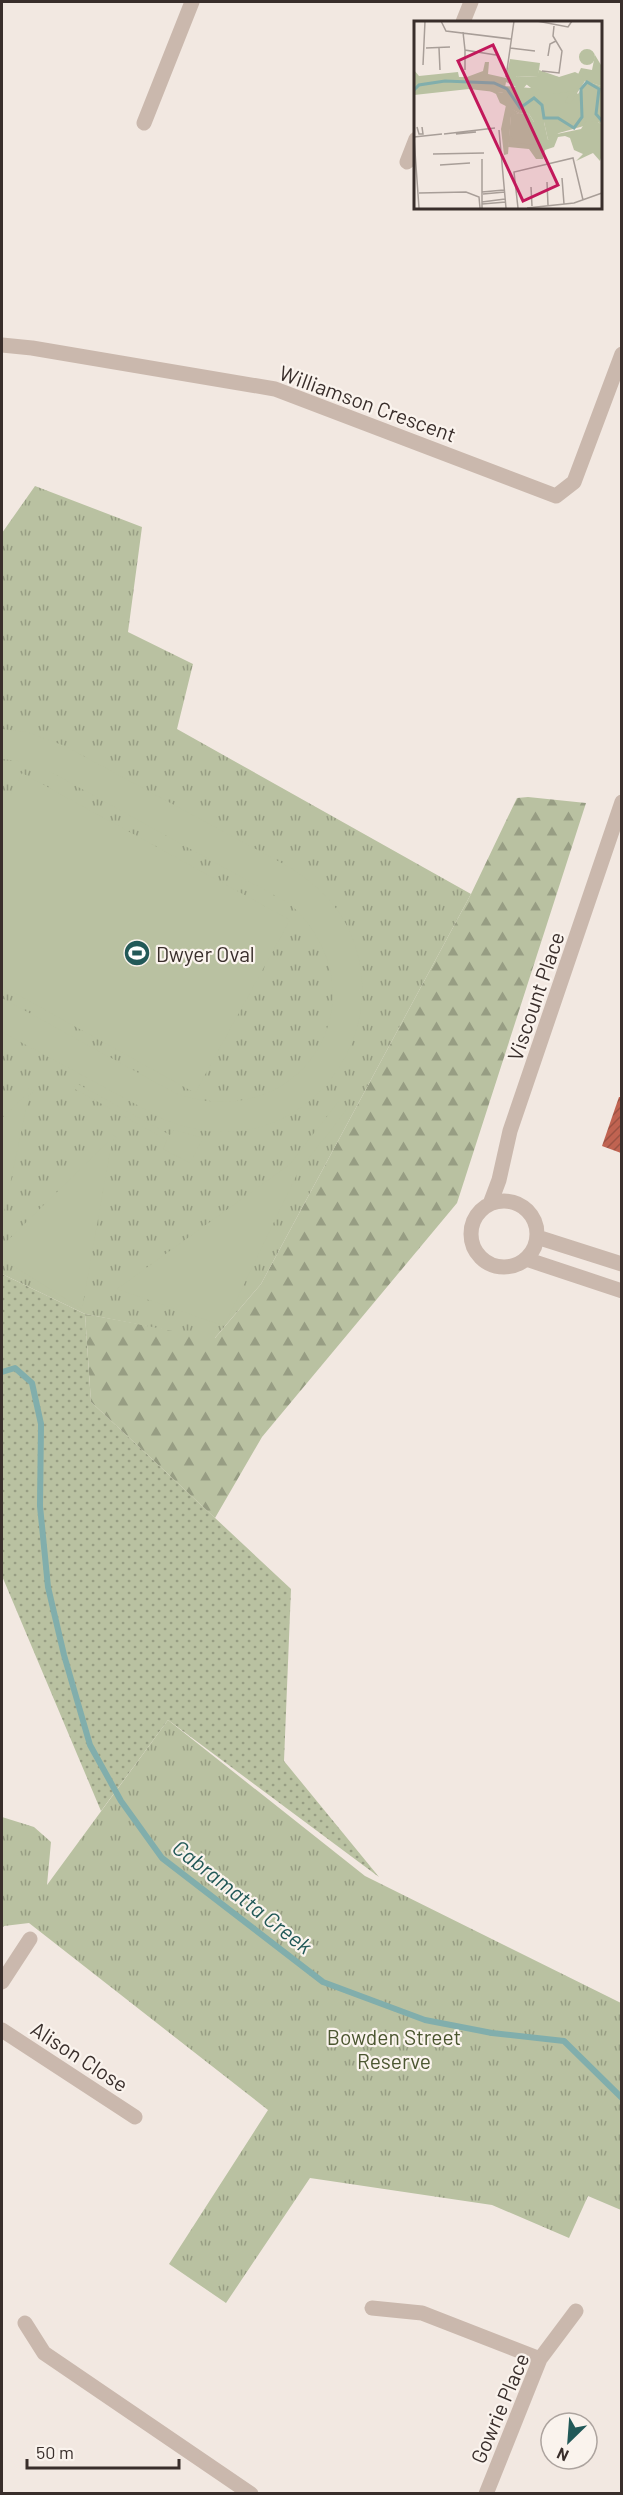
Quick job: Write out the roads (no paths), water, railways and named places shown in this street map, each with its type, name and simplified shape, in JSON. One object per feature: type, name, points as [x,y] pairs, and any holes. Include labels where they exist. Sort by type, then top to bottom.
[{"type":"street","points":[[144,123],[192,2]]},
{"type":"street","points":[[463,21],[471,2]]},
{"type":"street","points":[[407,162],[414,144]]},
{"type":"street","name":"Williamson Crescent","points":[[2,345],[275,388],[556,496],[574,482],[621,354]]},
{"type":"street","name":"Viscount Place","points":[[490,1204],[499,1180],[510,1131],[621,802]]},
{"type":"street","points":[[513,1203],[531,1215],[536,1226],[537,1237],[532,1252],[517,1265],[494,1266],[476,1252],[471,1231],[481,1211],[490,1204],[513,1203]]},
{"type":"street","points":[[537,1237],[621,1264]]},
{"type":"street","points":[[526,1259],[621,1291]]},
{"type":"street","points":[[2,1982],[30,1940]]},
{"type":"street","name":"Alison Close","points":[[2,2030],[135,2117]]},
{"type":"street","points":[[372,2308],[422,2313],[540,2359]]},
{"type":"street","name":"Gowrie Place","points":[[486,2493],[540,2359],[576,2311]]},
{"type":"street","points":[[25,2323],[44,2353],[251,2493]]},
{"type":"waterway","name":"Cabramatta Creek","points":[[2,1372],[15,1368],[32,1383],[41,1424],[40,1506],[48,1587],[64,1655],[90,1745],[121,1801],[162,1858],[323,1982],[425,2020],[492,2033],[564,2041],[622,2098]]},
{"type":"place","name":"Dwyer Oval","points":[[137,953]]},
{"type":"park label","name":"Bowden Street Reserve","points":[[394,2048]]}]
